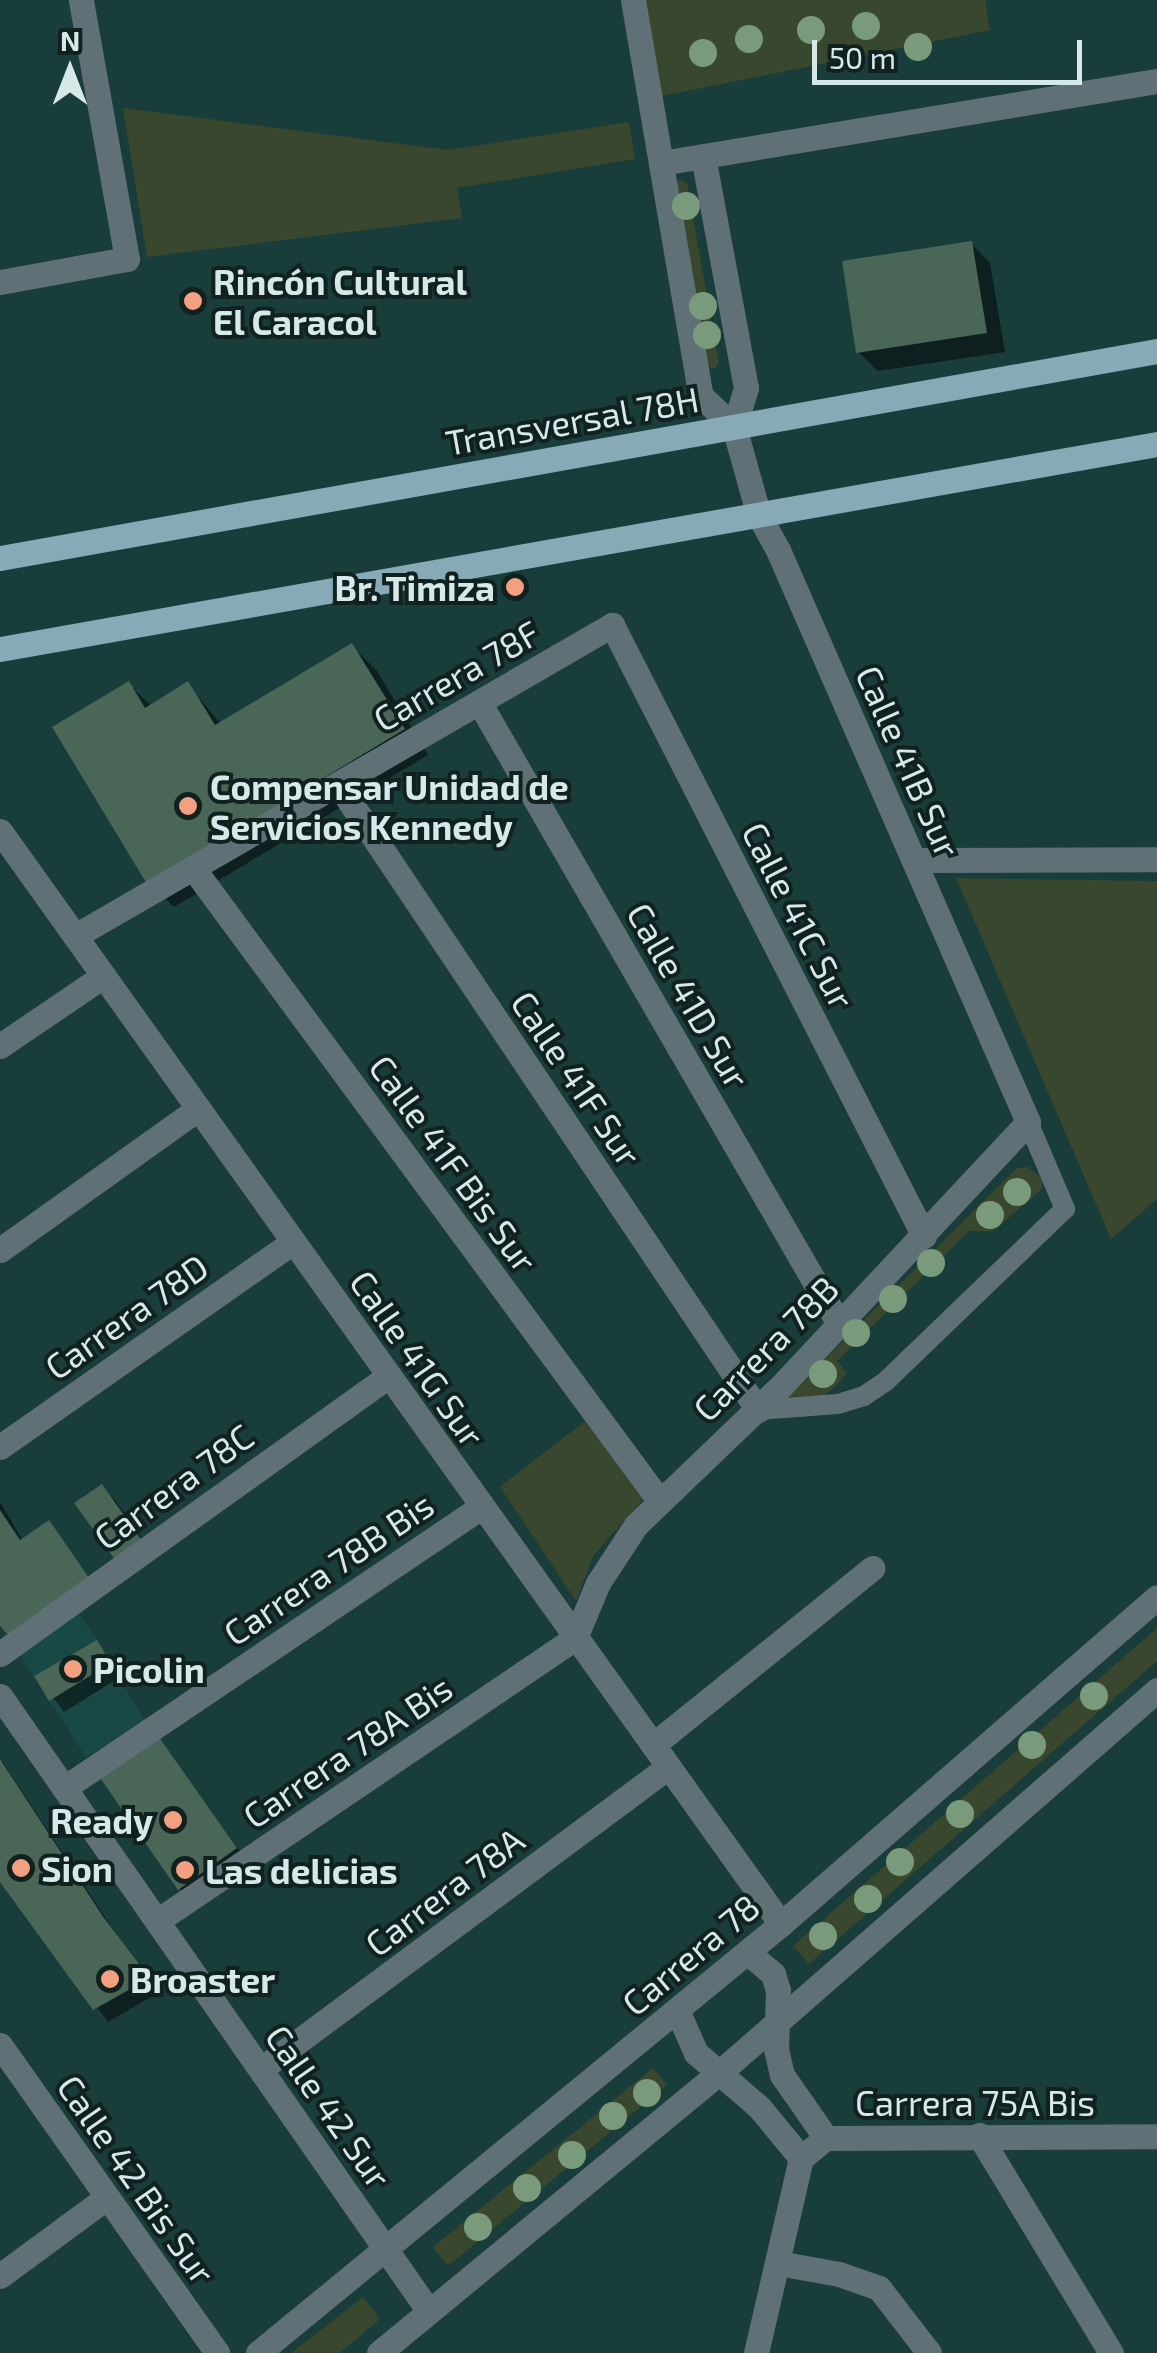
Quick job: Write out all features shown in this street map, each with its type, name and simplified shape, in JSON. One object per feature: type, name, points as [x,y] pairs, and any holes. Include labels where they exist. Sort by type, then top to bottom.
[{"type":"main road","name":"Transversal 78H","points":[[0,558],[1157,352]]},
{"type":"main road","points":[[0,649],[1157,444]]},
{"type":"street","points":[[0,282],[127,259],[81,0]]},
{"type":"street","name":"Calle 41B Sur","points":[[632,0],[701,396],[734,427],[759,516],[778,550],[1028,1122]]},
{"type":"street","points":[[661,163],[1157,80]]},
{"type":"street","name":"Calle 41B Sur","points":[[703,156],[746,388],[734,427]]},
{"type":"street","name":"Carrera 78F","points":[[75,936],[612,625]]},
{"type":"street","name":"Calle 41C Sur","points":[[612,625],[924,1236]]},
{"type":"street","name":"Calle 41D Sur","points":[[479,702],[839,1324]]},
{"type":"street","name":"Calle 41F Sur","points":[[338,784],[758,1410]]},
{"type":"street","name":"Calle 41G Sur","points":[[0,831],[782,1924]]},
{"type":"street","points":[[914,860],[1157,858]]},
{"type":"street","name":"Calle 41F Bis Sur","points":[[193,868],[659,1500]]},
{"type":"street","points":[[0,1046],[103,976]]},
{"type":"street","points":[[0,1250],[198,1110]]},
{"type":"street","name":"Carrera 78B","points":[[575,1638],[616,1553],[659,1500],[758,1410],[1028,1122]]},
{"type":"street","name":"Carrera 78D","points":[[0,1447],[293,1242]]},
{"type":"street","name":"Carrera 78C","points":[[0,1654],[388,1376]]},
{"type":"street","name":"Carrera 78B Bis","points":[[64,1788],[481,1507]]},
{"type":"street","points":[[652,1745],[872,1568]]},
{"type":"street","name":"Carrera 78","points":[[258,2353],[388,2251],[782,1924],[1157,1597]]},
{"type":"street","name":"Carrera 78A Bis","points":[[157,1921],[575,1638]]},
{"type":"street","points":[[379,2353],[720,2074],[1157,1690]]},
{"type":"street","name":"Calle 42 Sur","points":[[0,1696],[428,2310]]},
{"type":"street","name":"Carrera 78A","points":[[260,2069],[668,1766]]},
{"type":"street","points":[[748,1952],[772,1974],[780,2007],[776,2024],[782,2075],[826,2138]]},
{"type":"street","points":[[677,2010],[686,2040],[759,2107],[800,2158],[756,2353]]},
{"type":"street","name":"Calle 42 Bis Sur","points":[[0,2045],[217,2353]]},
{"type":"street","points":[[979,2135],[1111,2353]]},
{"type":"street","name":"Carrera 75A Bis","points":[[800,2158],[826,2138],[1157,2136]]},
{"type":"street","points":[[0,2276],[106,2196]]},
{"type":"street","points":[[778,2263],[839,2274],[879,2288],[929,2353]]},
{"type":"lane","points":[[758,1410],[838,1404],[864,1396],[885,1382],[1066,1209],[1028,1122]]},
{"type":"shaded area","points":[[77,1611],[97,1640],[34,1676],[16,1649]]},
{"type":"shaded area","points":[[111,1663],[145,1721],[86,1757],[49,1701]]},
{"type":"green space","points":[[645,0],[985,0],[990,30],[662,96]]},
{"type":"green space","points":[[123,108],[448,150],[629,122],[635,159],[457,188],[462,218],[147,257]]},
{"type":"green space","points":[[680,179],[687,183],[719,363],[714,369],[707,365],[676,185]]},
{"type":"green space","points":[[956,878],[1157,881],[1157,1199],[1111,1239]]},
{"type":"green space","points":[[1028,1167],[1042,1178],[1042,1189],[993,1231],[969,1231],[837,1361],[847,1373],[835,1387],[822,1397],[783,1400],[1017,1168]]},
{"type":"green space","points":[[585,1421],[645,1497],[593,1556],[576,1601],[500,1487]]},
{"type":"green space","points":[[1157,1628],[1157,1661],[809,1964],[793,1946]]},
{"type":"green space","points":[[653,2068],[667,2085],[448,2266],[433,2247]]},
{"type":"green space","points":[[363,2297],[380,2319],[340,2353],[291,2353]]},
{"type":"building","points":[[972,241],[987,333],[856,353],[842,261]]},
{"type":"building","name":"Compensar Unidad de Servicios Kennedy","points":[[352,643],[405,729],[147,884],[52,727],[129,681],[145,708],[188,681],[215,725]]},
{"type":"building","points":[[102,1484],[143,1542],[116,1561],[74,1503]]},
{"type":"building","points":[[0,1510],[20,1540],[49,1520],[90,1579],[8,1635],[0,1626]]},
{"type":"building","name":"Picolin","points":[[97,1640],[111,1663],[49,1701],[34,1676]]},
{"type":"building","points":[[156,1733],[237,1848],[178,1890],[96,1772]]},
{"type":"building","points":[[0,1759],[104,1918],[150,1978],[93,2010],[0,1882]]},
{"type":"place","name":"Rincón Cultural El Caracol","points":[[193,301]]},
{"type":"place","name":"Br. Timiza","points":[[515,587]]},
{"type":"place","name":"Compensar Unidad de Servicios Kennedy","points":[[188,806]]},
{"type":"place","name":"Picolin","points":[[73,1669]]},
{"type":"place","name":"Ready","points":[[173,1820]]},
{"type":"place","name":"Sion","points":[[21,1868]]},
{"type":"place","name":"Las delicias","points":[[185,1870]]},
{"type":"place","name":"Broaster","points":[[110,1979]]}]
